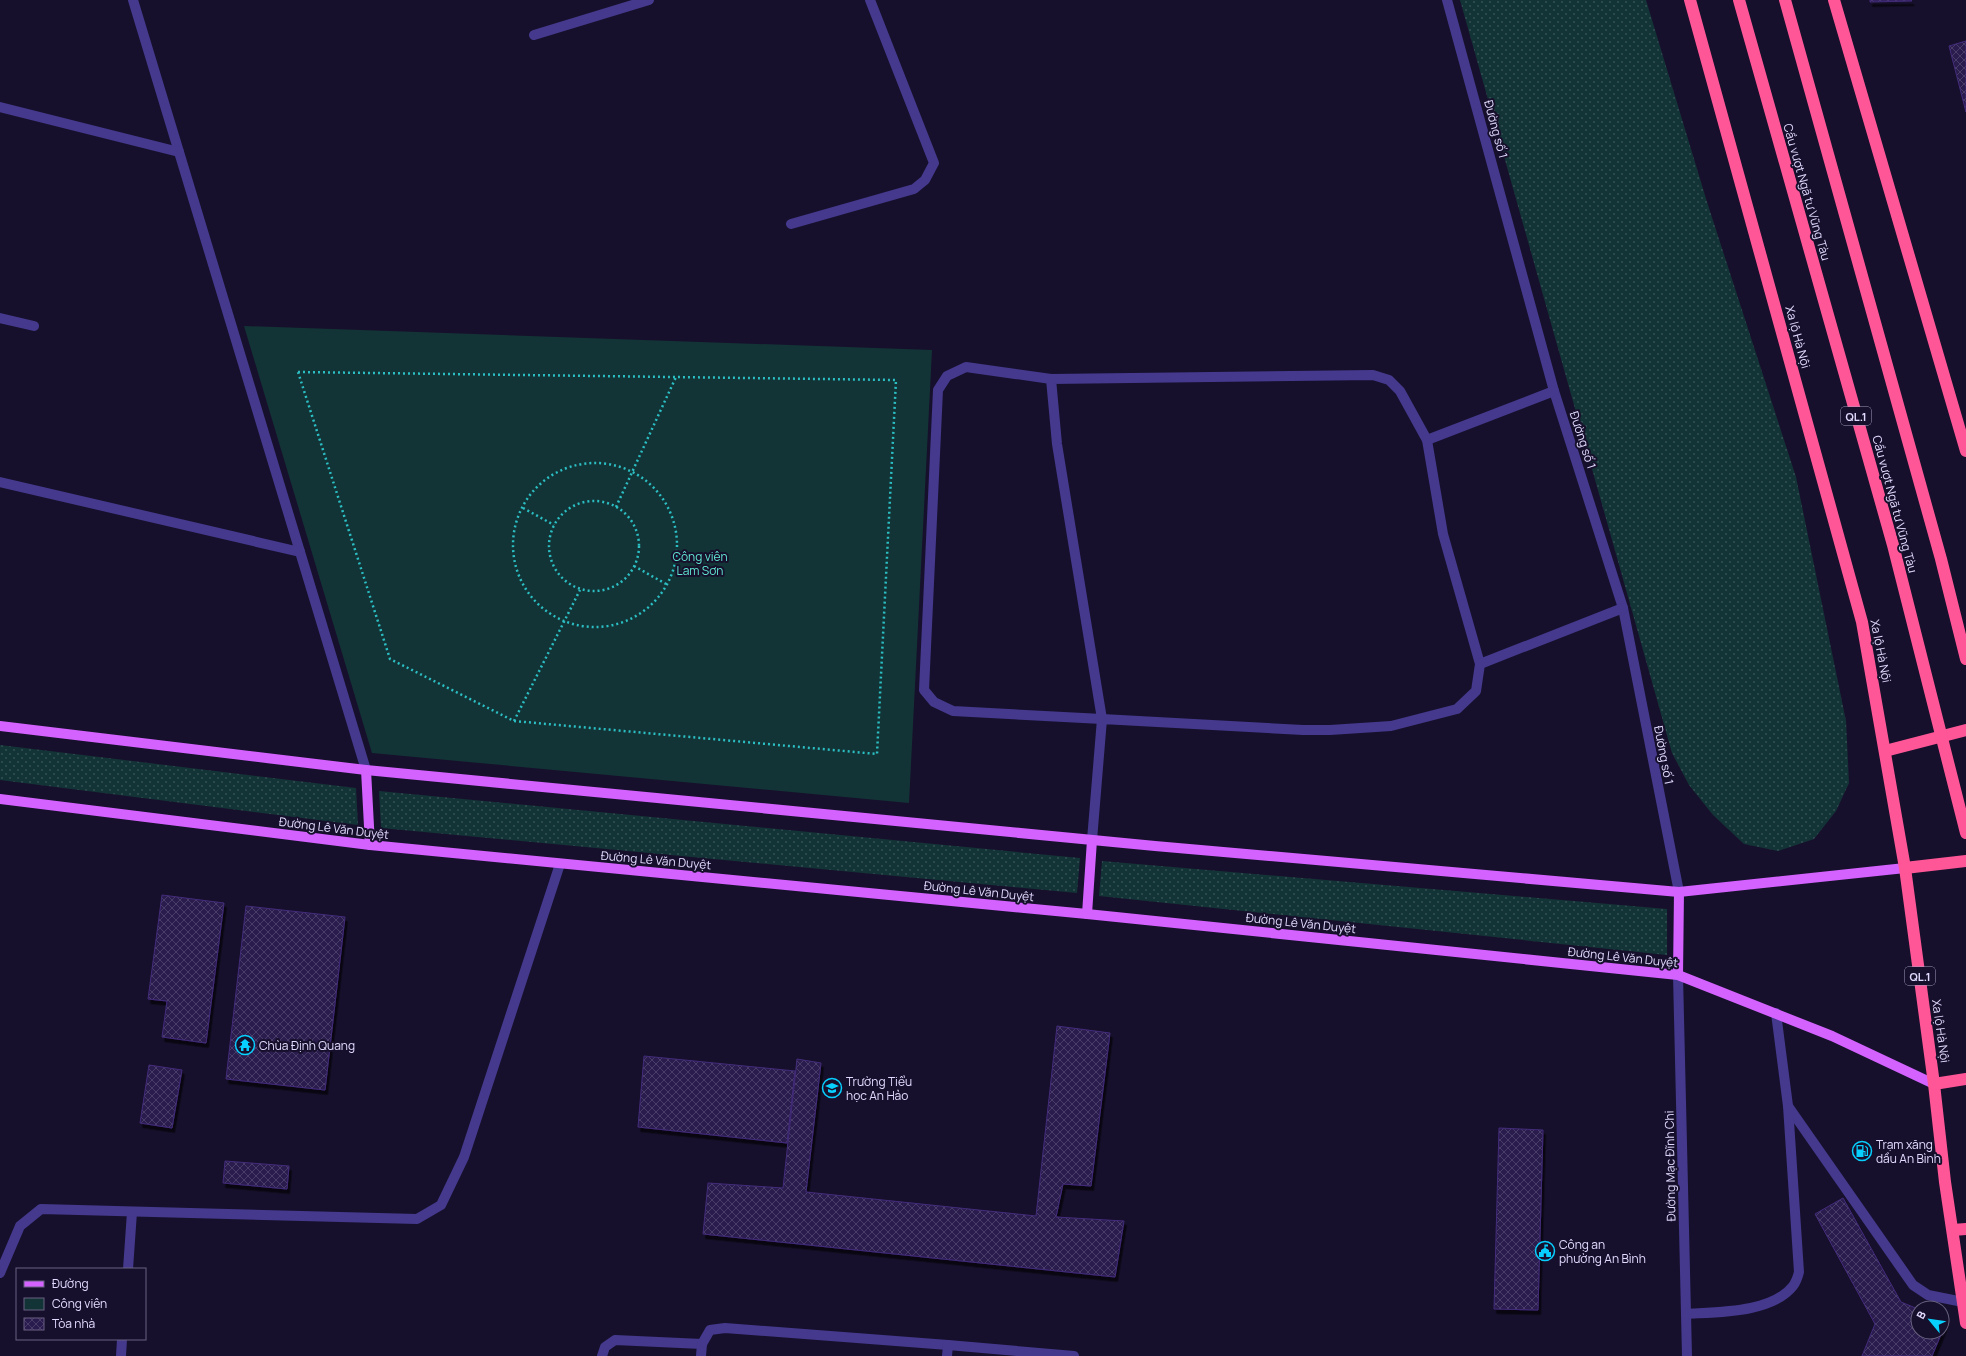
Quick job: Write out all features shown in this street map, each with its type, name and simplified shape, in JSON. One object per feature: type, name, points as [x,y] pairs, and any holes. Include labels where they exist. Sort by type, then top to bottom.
[{"type":"highway","name":"Xa lộ Hà Nội","points":[[1690,0],[1862,622],[1905,868],[1934,1084],[1945,1182],[1966,1323]]},
{"type":"highway","name":"Cầu vượt Ngã tư Vũng Tàu","points":[[1739,0],[1893,545],[1966,833]]},
{"type":"highway","points":[[1786,0],[1941,559],[1966,659]]},
{"type":"highway","points":[[1834,0],[1966,451]]},
{"type":"highway","points":[[1885,751],[1966,730]]},
{"type":"highway","points":[[1905,868],[1966,861]]},
{"type":"highway","points":[[1934,1084],[1966,1079]]},
{"type":"highway","points":[[1953,1230],[1966,1229]]},
{"type":"main road","points":[[0,726],[366,770],[1092,840],[1679,892],[1905,868]]},
{"type":"main road","points":[[366,770],[370,845]]},
{"type":"main road","name":"Đường Lê Văn Duyệt","points":[[0,799],[370,845],[1087,914],[1678,975],[1832,1036],[1934,1084]]},
{"type":"main road","points":[[1087,914],[1092,840]]},
{"type":"main road","points":[[1678,975],[1679,892]]},
{"type":"street","points":[[133,0],[366,770]]},
{"type":"street","points":[[534,35],[649,0]]},
{"type":"street","points":[[791,224],[914,189],[925,180],[934,163],[870,0]]},
{"type":"street","name":"Đường số 1","points":[[1447,0],[1554,392],[1622,608],[1679,892]]},
{"type":"street","points":[[0,107],[179,152]]},
{"type":"street","points":[[0,318],[34,326]]},
{"type":"street","points":[[966,367],[1051,379],[1373,376],[1389,380],[1400,391],[1427,440],[1443,534],[1480,664],[1476,691],[1457,709],[1392,726],[1330,730],[1303,730],[953,711],[934,702],[924,690],[938,390],[947,376],[966,367]]},
{"type":"street","points":[[1051,379],[1057,444],[1102,719],[1092,840]]},
{"type":"street","points":[[1427,440],[1554,392]]},
{"type":"street","points":[[0,482],[300,552]]},
{"type":"street","points":[[1480,664],[1622,608]]},
{"type":"street","points":[[0,1274],[20,1226],[42,1209],[417,1219],[441,1205],[464,1157],[560,864]]},
{"type":"street","name":"Đường Mạc Đĩnh Chi","points":[[1678,975],[1687,1356]]},
{"type":"street","points":[[1686,1314],[1731,1311],[1761,1306],[1783,1296],[1794,1285],[1799,1272],[1788,1106],[1776,1013]]},
{"type":"street","points":[[1788,1106],[1913,1285],[1928,1295],[1963,1302]]},
{"type":"street","points":[[128,1268],[132,1212]]},
{"type":"street","points":[[701,1356],[702,1344],[710,1330],[725,1328],[1074,1356]]},
{"type":"street","points":[[121,1356],[122,1340]]},
{"type":"street","points":[[602,1356],[605,1347],[615,1340],[702,1344]]},
{"type":"street","points":[[948,1345],[948,1356]]},
{"type":"path","points":[[298,372],[896,380],[877,754],[514,721],[390,659],[298,372]]},
{"type":"path","points":[[616,507],[676,378]]},
{"type":"path","points":[[581,464],[607,464],[632,472],[654,488],[670,512],[676,538],[674,566],[666,584],[662,591],[643,611],[618,624],[591,628],[564,622],[541,608],[524,588],[514,563],[513,537],[523,508],[535,489],[556,473],[581,464]]},
{"type":"path","points":[[586,502],[602,502],[616,507],[628,516],[635,528],[639,543],[638,558],[622,582],[609,589],[594,592],[580,590],[566,583],[556,572],[550,558],[549,543],[554,525],[561,516],[572,507],[586,502]]},
{"type":"path","points":[[523,508],[554,525]]},
{"type":"path","points":[[634,566],[666,584]]},
{"type":"path","points":[[514,721],[580,590]]},
{"type":"green space","points":[[1460,0],[1646,0],[1707,202],[1796,477],[1846,721],[1849,783],[1836,811],[1814,839],[1778,851],[1744,844],[1713,815],[1689,785],[1672,753]]},
{"type":"green space","name":"Công viên Lam Sơn","points":[[244,326],[932,350],[909,803],[372,753]]},
{"type":"green space","points":[[0,745],[356,788],[358,825],[0,780]]},
{"type":"green space","points":[[379,791],[1080,858],[1077,893],[381,828]]},
{"type":"green space","points":[[1102,861],[1667,909],[1667,955],[1099,896]]},
{"type":"building","points":[[1870,0],[1911,0],[1912,1],[1870,2]]},
{"type":"building","points":[[1966,41],[1966,112],[1949,46]]},
{"type":"building","points":[[162,895],[224,903],[206,1043],[162,1037],[167,1001],[148,999]]},
{"type":"building","points":[[246,906],[345,917],[325,1090],[226,1079]]},
{"type":"building","points":[[1057,1026],[1110,1033],[1091,1186],[1063,1184],[1056,1217],[1124,1221],[1115,1277],[703,1234],[708,1183],[783,1188],[797,1059],[821,1063],[806,1192],[1036,1216]]},
{"type":"building","points":[[644,1056],[795,1071],[787,1143],[638,1127]]},
{"type":"building","points":[[149,1065],[182,1070],[172,1128],[140,1123]]},
{"type":"building","points":[[1499,1128],[1543,1130],[1538,1310],[1494,1309]]},
{"type":"building","points":[[225,1161],[289,1166],[287,1189],[223,1183]]},
{"type":"building","points":[[1843,1198],[1901,1302],[1910,1306],[1910,1340],[1939,1340],[1932,1356],[1862,1356],[1875,1324],[1815,1214]]},
{"type":"place","name":"Chùa Định Quang","points":[[245,1045]]},
{"type":"place","name":"Trường Tiểu học An Hảo","points":[[832,1088]]},
{"type":"place","name":"Trạm xăng dầu An Bình","points":[[1862,1151]]},
{"type":"place","name":"Công an phường An Bình","points":[[1545,1251]]}]
